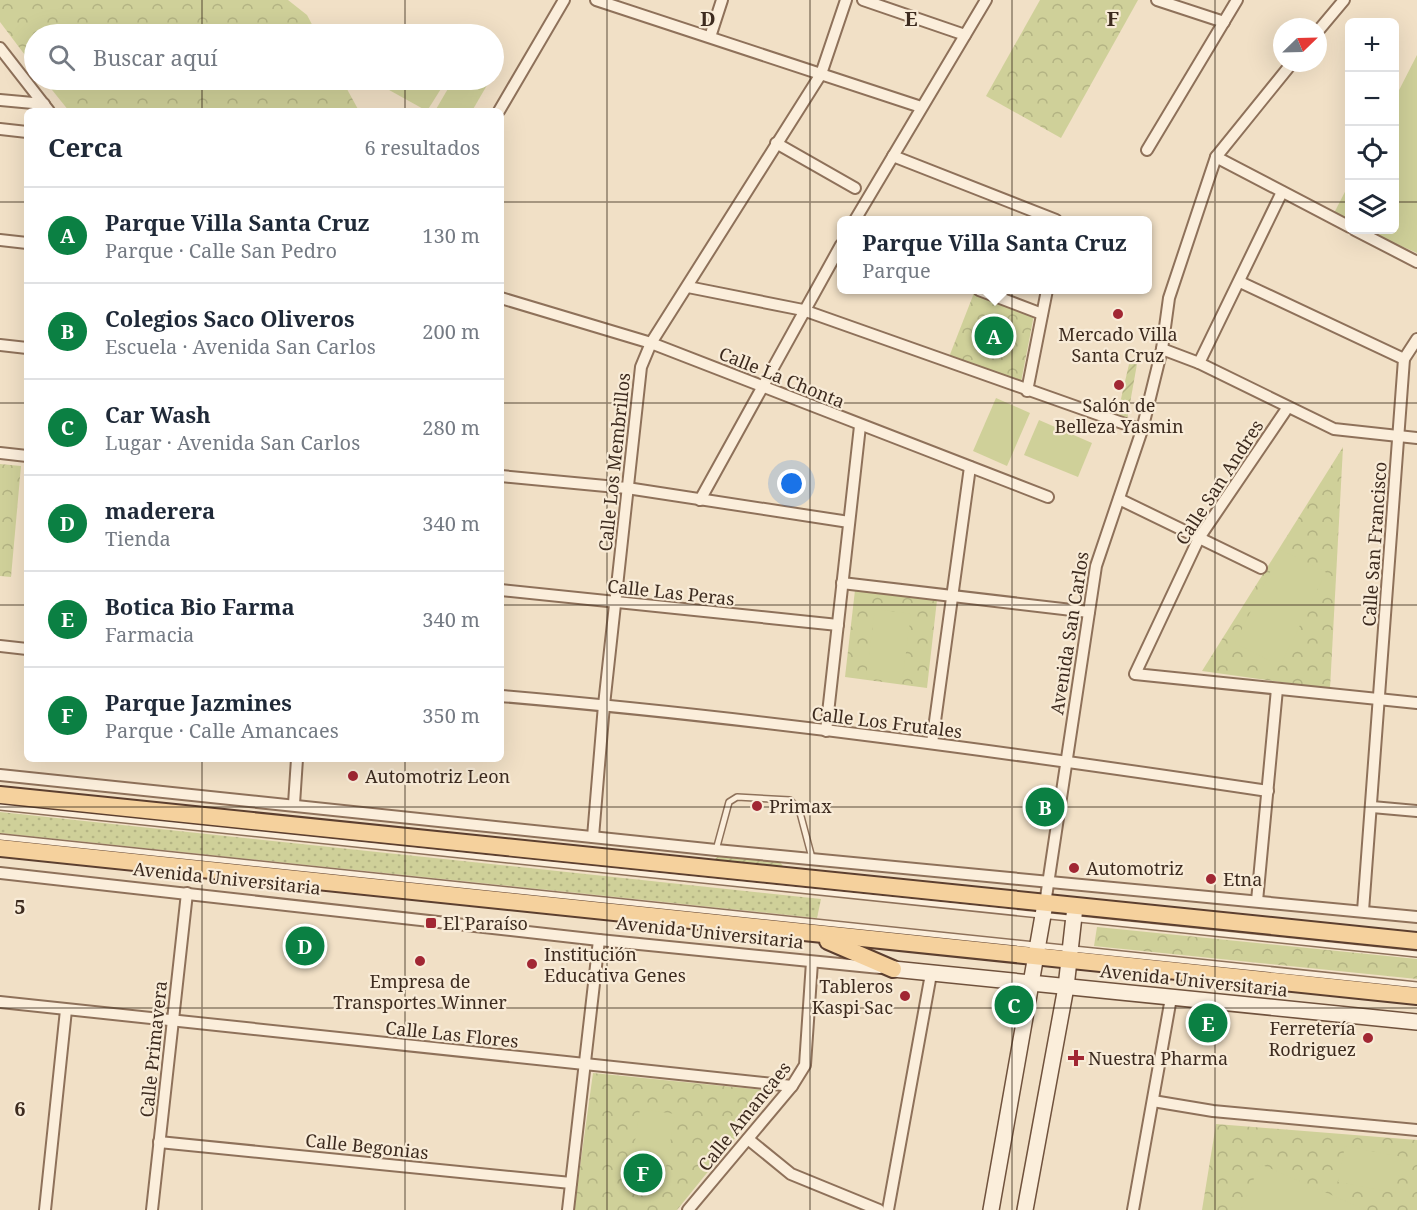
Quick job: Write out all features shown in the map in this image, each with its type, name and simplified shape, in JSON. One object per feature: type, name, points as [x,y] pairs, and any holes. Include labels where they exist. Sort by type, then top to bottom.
[{"type":"main road","points":[[0,795],[1044,910],[1417,941]]},
{"type":"main road","name":"Avenida Universitaria","points":[[0,849],[814,935],[1070,955],[1417,996]]},
{"type":"main road","points":[[814,935],[893,969]]},
{"type":"street","points":[[501,108],[564,0]]},
{"type":"street","points":[[596,0],[618,3],[710,38],[921,107]]},
{"type":"street","points":[[710,38],[722,0]]},
{"type":"street","name":"Calle Los Membrillos","points":[[593,837],[603,705],[641,367],[651,343],[820,74],[846,0]]},
{"type":"street","points":[[863,0],[965,35]]},
{"type":"street","points":[[857,216],[986,0]]},
{"type":"street","points":[[1157,0],[1224,22]]},
{"type":"street","points":[[1147,150],[1238,0]]},
{"type":"street","points":[[1327,21],[1344,0]]},
{"type":"street","points":[[0,48],[24,79]]},
{"type":"street","name":"Avenida San Carlos","points":[[991,1210],[1069,761],[1096,566],[1142,430],[1162,349],[1169,298],[1216,158],[1285,72]]},
{"type":"street","points":[[32,90],[46,108]]},
{"type":"street","points":[[0,100],[46,108]]},
{"type":"street","points":[[0,129],[24,132]]},
{"type":"street","points":[[776,143],[855,188]]},
{"type":"street","points":[[893,156],[1046,216]]},
{"type":"street","points":[[1216,158],[1345,224]]},
{"type":"street","points":[[1199,363],[1282,192]]},
{"type":"street","points":[[1363,234],[1417,262]]},
{"type":"street","points":[[0,240],[24,243]]},
{"type":"street","points":[[700,500],[837,252]]},
{"type":"street","points":[[1240,282],[1404,359],[1417,339]]},
{"type":"street","points":[[688,287],[803,310],[1142,430]]},
{"type":"street","points":[[990,294],[1042,314]]},
{"type":"street","points":[[1027,391],[1046,294]]},
{"type":"street","name":"Calle La Chonta","points":[[504,299],[651,343],[1048,497]]},
{"type":"street","points":[[0,345],[24,348]]},
{"type":"street","points":[[1162,349],[1199,363],[1335,429],[1417,438]]},
{"type":"street","name":"Calle San Francisco","points":[[1363,911],[1404,359]]},
{"type":"street","name":"Calle San Andres","points":[[1277,688],[1135,674],[1199,538],[1288,407]]},
{"type":"street","points":[[826,731],[860,426]]},
{"type":"street","points":[[0,453],[24,456]]},
{"type":"street","points":[[932,743],[970,467]]},
{"type":"street","points":[[504,476],[627,489],[849,522]]},
{"type":"street","points":[[1119,500],[1261,568]]},
{"type":"street","points":[[842,583],[1089,612]]},
{"type":"street","name":"Calle Las Peras","points":[[504,591],[837,625]]},
{"type":"street","points":[[0,646],[24,649]]},
{"type":"street","points":[[1257,901],[1277,688],[1417,703]]},
{"type":"street","name":"Calle Los Frutales","points":[[504,696],[603,705],[932,743],[1268,791]]},
{"type":"street","points":[[294,804],[297,762]]},
{"type":"street","points":[[0,774],[593,837],[1417,916]]},
{"type":"street","points":[[1372,807],[1417,811]]},
{"type":"street","name":"Avenida Universitaria","points":[[0,873],[187,892],[599,940],[1417,1022]]},
{"type":"street","points":[[1026,1210],[1066,987],[1078,884]]},
{"type":"street","name":"Calle Primavera","points":[[152,1210],[187,892]]},
{"type":"street","points":[[568,1210],[599,940]]},
{"type":"street","name":"Calle Amancaes","points":[[688,1210],[792,1086],[805,1065],[812,962]]},
{"type":"street","points":[[888,1210],[931,974]]},
{"type":"street","points":[[1133,1210],[1172,998]]},
{"type":"street","name":"Calle Las Flores","points":[[0,1002],[792,1086]]},
{"type":"street","points":[[45,1210],[66,1010]]},
{"type":"street","points":[[1153,1101],[1213,1111],[1417,1130]]},
{"type":"street","points":[[748,1140],[791,1174],[879,1210]]},
{"type":"street","name":"Calle Begonias","points":[[159,1142],[571,1183]]},
{"type":"lane","points":[[716,849],[729,802],[737,797],[790,800],[799,809],[812,858]]},
{"type":"lane","points":[[0,807],[1044,910]]},
{"type":"lane","points":[[0,837],[1037,952]]},
{"type":"lane","points":[[1074,913],[1417,954]]},
{"type":"lane","points":[[1070,955],[1417,985]]},
{"type":"green space","points":[[0,0],[288,0],[307,15],[312,24],[24,24],[24,54],[0,22]]},
{"type":"green space","points":[[1040,0],[1138,0],[1061,138],[986,96]]},
{"type":"green space","points":[[1417,55],[1417,253],[1374,234],[1399,234],[1399,90]]},
{"type":"green space","points":[[52,90],[347,90],[357,108],[67,108]]},
{"type":"green space","points":[[389,90],[440,90],[429,108],[422,108]]},
{"type":"green space","points":[[447,90],[484,90],[474,108],[437,108]]},
{"type":"green space","points":[[1345,192],[1345,220],[1333,215]]},
{"type":"green space","points":[[974,294],[1034,315],[1021,382],[949,357]]},
{"type":"green space","points":[[1130,360],[1137,364],[1127,420],[1117,416]]},
{"type":"green space","points":[[996,398],[1030,413],[1007,466],[973,451]]},
{"type":"green space","points":[[1039,420],[1092,443],[1078,477],[1024,455]]},
{"type":"green space","points":[[1343,447],[1330,689],[1202,671]]},
{"type":"green space","points":[[0,464],[21,466],[11,577],[0,576]]},
{"type":"green space","points":[[1281,550],[1326,572],[1280,666],[1235,643]]},
{"type":"green space","points":[[855,590],[937,600],[927,688],[845,677]]},
{"type":"green space","points":[[875,609],[911,614],[902,683],[866,678]]},
{"type":"green space","points":[[0,812],[821,899],[817,918],[0,833]]},
{"type":"green space","points":[[722,853],[777,858],[788,873],[708,865]]},
{"type":"green space","points":[[1097,927],[1417,959],[1417,979],[1094,946]]},
{"type":"green space","points":[[593,1073],[773,1091],[677,1210],[574,1210]]},
{"type":"green space","points":[[640,1109],[675,1114],[665,1173],[631,1167]]},
{"type":"green space","points":[[1216,1124],[1417,1140],[1417,1210],[1202,1210]]},
{"type":"green space","points":[[1345,1146],[1402,1157],[1395,1193],[1338,1182]]},
{"type":"green space","points":[[1260,1164],[1366,1210],[1241,1210]]},
{"type":"place","name":"Mercado Villa Santa Cruz","points":[[1118,314]]},
{"type":"place","name":"Parque Villa Santa Cruz","points":[[994,336]]},
{"type":"place","name":"Salón de Belleza Yasmin","points":[[1119,385]]},
{"type":"place","name":"Automotriz Leon","points":[[353,776]]},
{"type":"place","name":"Primax","points":[[757,806]]},
{"type":"place","name":"Colegios Saco Oliveros","points":[[1045,807]]},
{"type":"place","name":"Automotriz","points":[[1074,868]]},
{"type":"place","name":"Etna","points":[[1211,879]]},
{"type":"place","name":"El Paraíso","points":[[431,923]]},
{"type":"place","name":"maderera","points":[[305,946]]},
{"type":"place","name":"Empresa de Transportes Winner","points":[[420,961]]},
{"type":"place","name":"Institución Educativa Genes","points":[[532,964]]},
{"type":"place","name":"Tableros Kaspi Sac","points":[[905,996]]},
{"type":"place","name":"Car Wash","points":[[1014,1005]]},
{"type":"place","name":"Botica Bio Farma","points":[[1208,1023]]},
{"type":"place","name":"Ferretería Rodriguez","points":[[1368,1038]]},
{"type":"place","name":"Nuestra Pharma","points":[[1076,1058]]},
{"type":"place","name":"Parque Jazmines","points":[[643,1173]]}]
